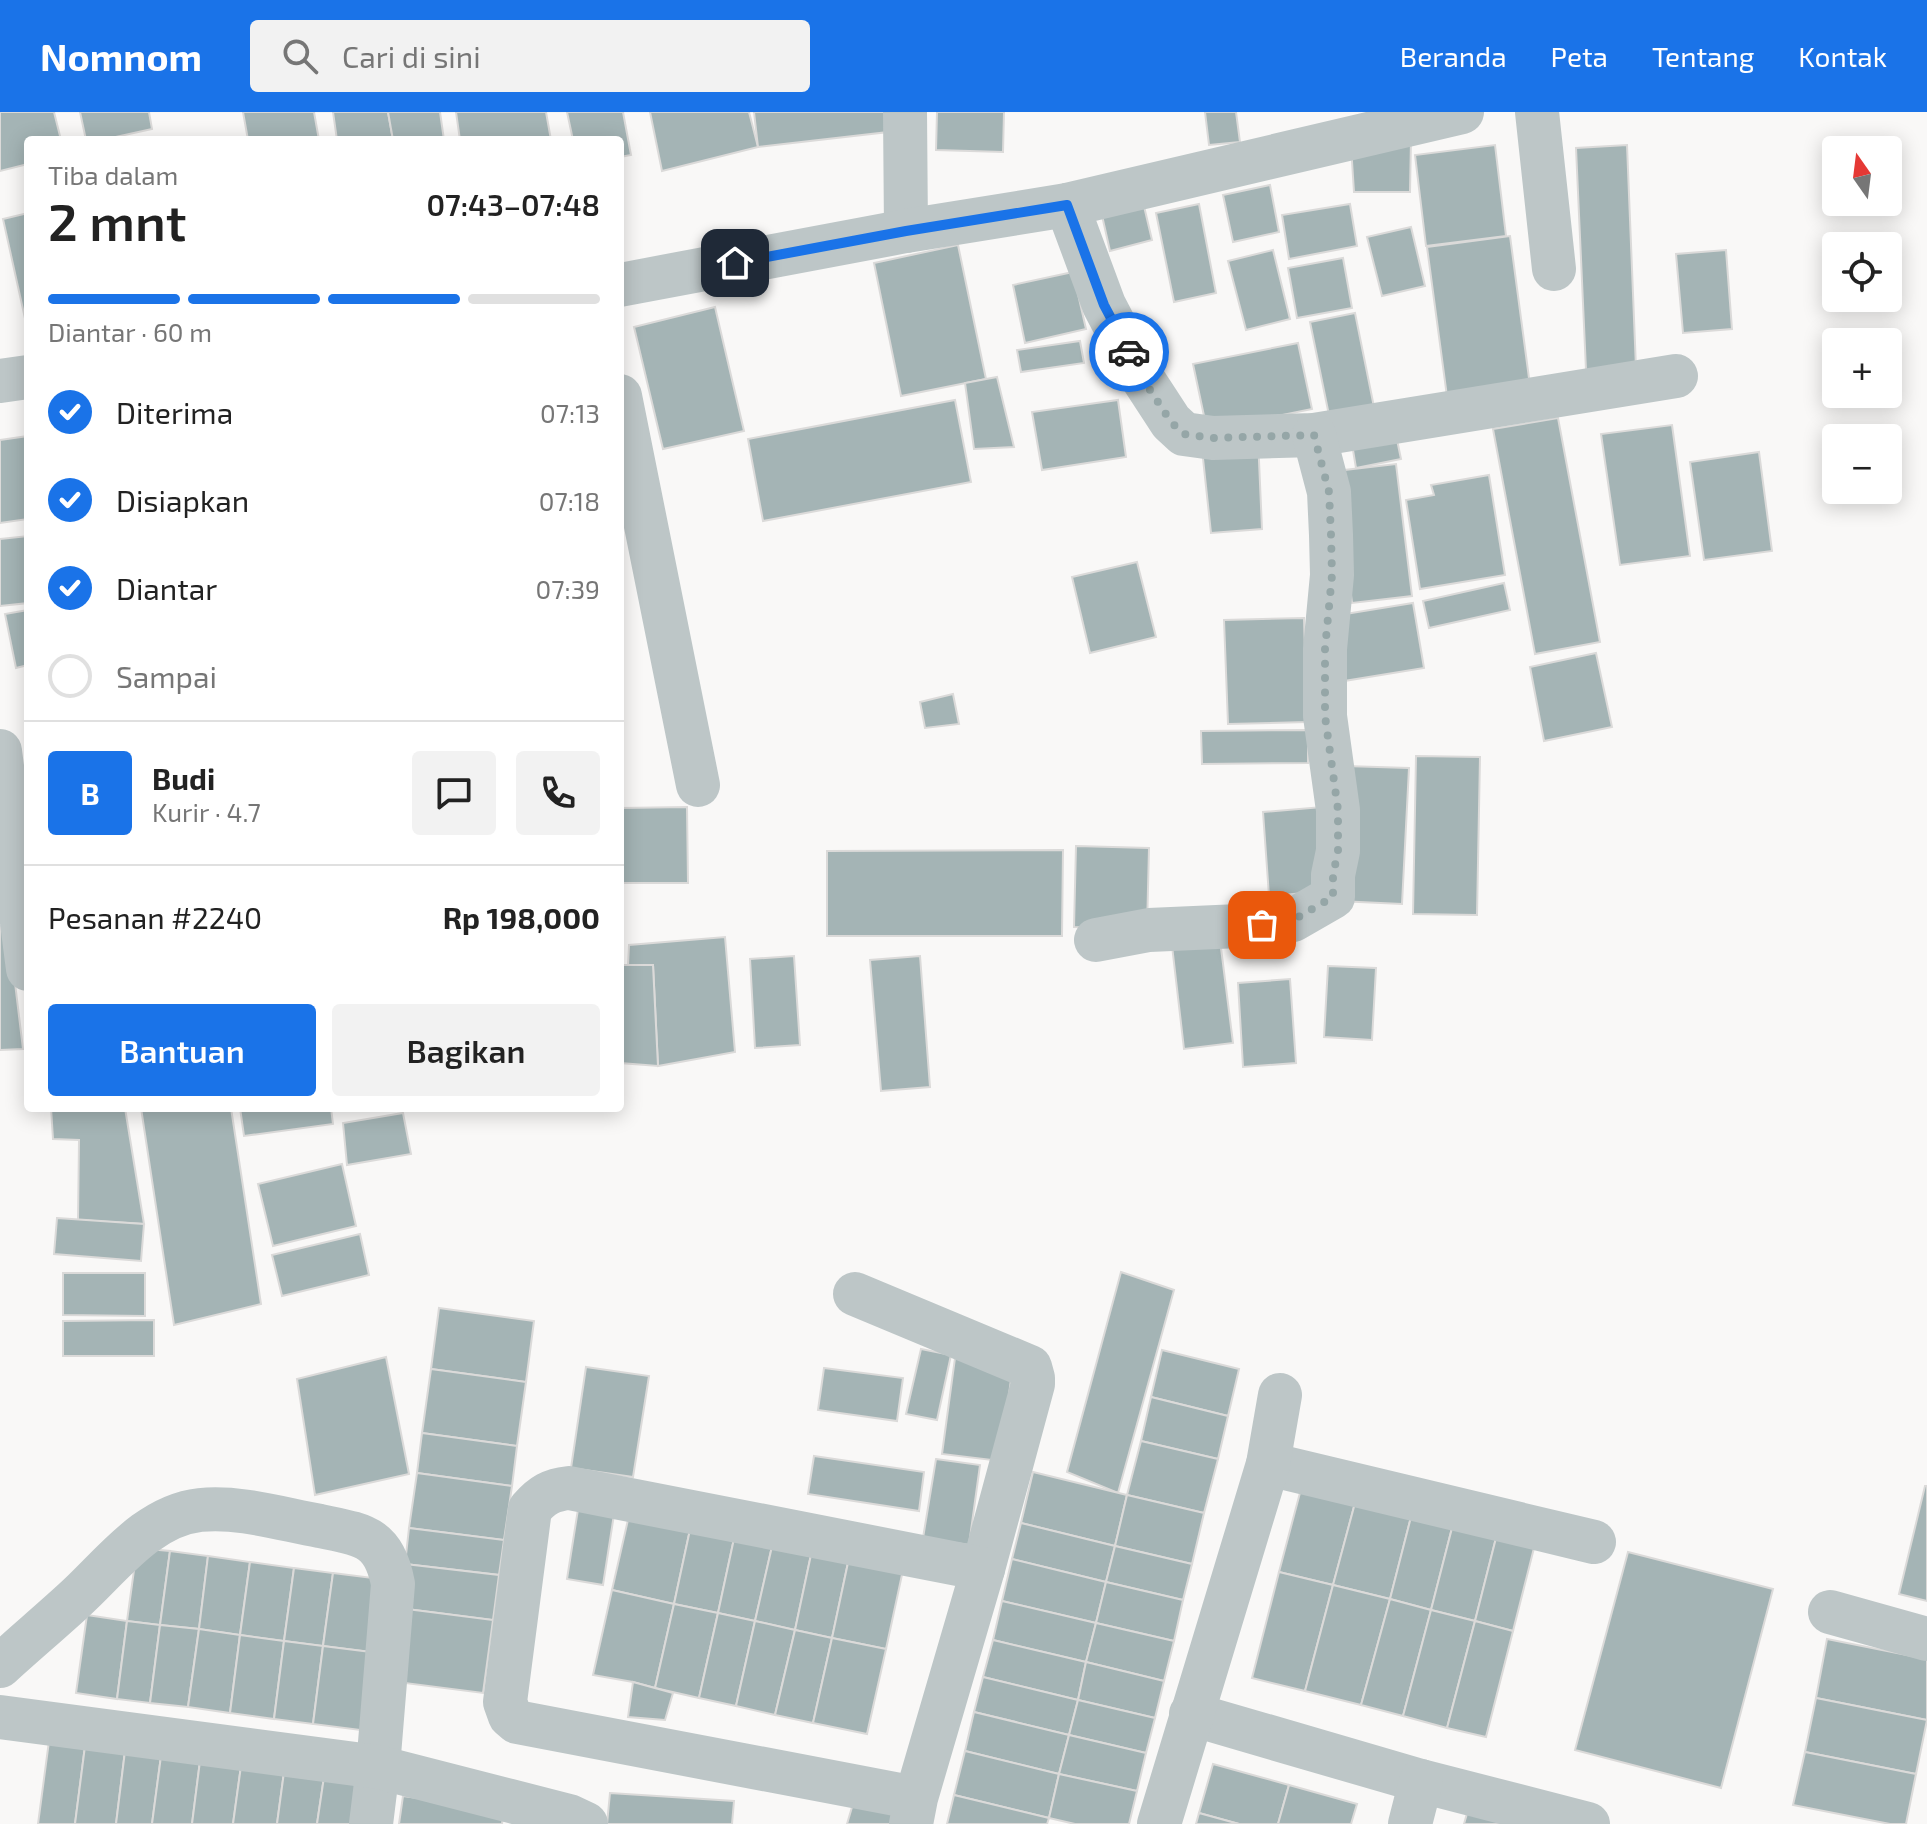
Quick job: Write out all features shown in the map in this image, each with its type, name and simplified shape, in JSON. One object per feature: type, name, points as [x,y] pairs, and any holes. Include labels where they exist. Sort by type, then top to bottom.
[{"type":"street","points":[[905,112],[906,231]]},
{"type":"street","points":[[624,284],[906,231],[1067,205],[1462,112]]},
{"type":"street","points":[[1537,112],[1554,269]]},
{"type":"street","points":[[1067,205],[1104,305],[1141,376],[1171,422],[1184,434],[1213,438],[1314,435],[1676,376]]},
{"type":"street","points":[[0,381],[24,378]]},
{"type":"street","points":[[624,416],[698,785]]},
{"type":"street","points":[[1096,940],[1149,930],[1262,925],[1293,920],[1333,897],[1338,810],[1324,700],[1332,575],[1331,535],[1329,492],[1314,435]]},
{"type":"street","points":[[0,751],[24,938]]},
{"type":"street","points":[[855,1294],[1030,1367],[1033,1378],[983,1569],[913,1811],[517,1722],[510,1716],[505,1702],[530,1509],[541,1497],[554,1490],[569,1488],[983,1569]]},
{"type":"street","points":[[1159,1824],[1268,1464],[1280,1395]]},
{"type":"street","points":[[1268,1464],[1594,1542]]},
{"type":"street","points":[[0,1666],[149,1531],[196,1510],[228,1508],[357,1534],[380,1546],[391,1569],[393,1584],[371,1824]]},
{"type":"street","points":[[1830,1612],[1927,1639]]},
{"type":"street","points":[[1191,1714],[1421,1781],[1588,1824]]},
{"type":"street","points":[[0,1717],[378,1767],[569,1816],[586,1824]]},
{"type":"street","points":[[1410,1824],[1421,1781]]},
{"type":"building","points":[[0,112],[54,112],[60,136],[24,136],[24,165],[0,171]]},
{"type":"building","points":[[80,112],[149,112],[152,129],[120,136],[85,136]]},
{"type":"building","points":[[243,112],[314,112],[318,136],[247,136]]},
{"type":"building","points":[[333,112],[388,112],[392,136],[336,136]]},
{"type":"building","points":[[388,112],[440,112],[443,136],[392,136]]},
{"type":"building","points":[[456,112],[546,112],[550,136],[459,136]]},
{"type":"building","points":[[567,112],[623,112],[631,155],[624,156],[624,136],[572,136]]},
{"type":"building","points":[[650,112],[749,112],[758,147],[662,171]]},
{"type":"building","points":[[754,112],[888,112],[888,132],[758,147]]},
{"type":"building","points":[[937,112],[1004,112],[1003,152],[936,150]]},
{"type":"building","points":[[1205,112],[1236,112],[1240,142],[1209,145]]},
{"type":"building","points":[[1411,139],[1410,192],[1354,192],[1351,146]]},
{"type":"building","points":[[1495,145],[1506,236],[1426,246],[1415,155]]},
{"type":"building","points":[[1627,145],[1636,368],[1586,370],[1576,148]]},
{"type":"building","points":[[1270,185],[1279,232],[1233,242],[1223,195]]},
{"type":"building","points":[[1143,202],[1152,240],[1110,251],[1101,211]]},
{"type":"building","points":[[1199,204],[1216,293],[1174,302],[1156,213]]},
{"type":"building","points":[[1350,204],[1357,246],[1289,259],[1282,215]]},
{"type":"building","points":[[24,214],[24,314],[3,219]]},
{"type":"building","points":[[1411,227],[1425,286],[1382,296],[1367,237]]},
{"type":"building","points":[[1510,236],[1531,393],[1448,404],[1427,247]]},
{"type":"building","points":[[958,245],[986,379],[901,396],[874,263]]},
{"type":"building","points":[[1273,250],[1290,319],[1246,330],[1228,261]]},
{"type":"building","points":[[1726,250],[1732,329],[1683,333],[1676,254]]},
{"type":"building","points":[[1343,258],[1352,308],[1297,318],[1288,268]]},
{"type":"building","points":[[1073,272],[1086,329],[1025,343],[1013,285]]},
{"type":"building","points":[[715,307],[744,431],[663,449],[634,327]]},
{"type":"building","points":[[1355,313],[1376,417],[1331,425],[1310,322]]},
{"type":"building","points":[[1080,341],[1084,363],[1021,372],[1017,350]]},
{"type":"building","points":[[1298,343],[1312,409],[1207,430],[1193,364]]},
{"type":"building","points":[[997,377],[1014,447],[974,449],[965,383]]},
{"type":"building","points":[[955,400],[971,482],[763,521],[748,439]]},
{"type":"building","points":[[1118,400],[1126,457],[1042,470],[1032,412]]},
{"type":"building","points":[[1558,418],[1600,642],[1535,654],[1493,429]]},
{"type":"building","points":[[1672,425],[1690,556],[1620,565],[1601,434]]},
{"type":"building","points":[[1396,435],[1401,459],[1356,468],[1352,444]]},
{"type":"building","points":[[24,437],[24,520],[0,523],[0,440]]},
{"type":"building","points":[[1258,438],[1262,529],[1211,533],[1202,449]]},
{"type":"building","points":[[1759,452],[1772,551],[1704,560],[1690,462]]},
{"type":"building","points":[[1396,464],[1412,596],[1352,603],[1336,471]]},
{"type":"building","points":[[1489,475],[1505,575],[1420,589],[1406,500],[1434,495],[1431,485]]},
{"type":"building","points":[[24,536],[24,603],[0,606],[0,539]]},
{"type":"building","points":[[1137,562],[1156,637],[1090,653],[1072,577]]},
{"type":"building","points":[[1504,583],[1510,610],[1429,628],[1423,601]]},
{"type":"building","points":[[1413,603],[1424,668],[1344,681],[1333,616]]},
{"type":"building","points":[[24,611],[24,666],[16,668],[5,614]]},
{"type":"building","points":[[1304,618],[1307,722],[1228,724],[1224,620]]},
{"type":"building","points":[[1596,653],[1612,727],[1544,741],[1530,667]]},
{"type":"building","points":[[953,694],[959,724],[925,728],[920,702]]},
{"type":"building","points":[[1308,730],[1308,763],[1202,764],[1201,731]]},
{"type":"building","points":[[1416,756],[1480,757],[1477,915],[1413,914]]},
{"type":"building","points":[[1345,766],[1409,768],[1402,904],[1338,901]]},
{"type":"building","points":[[687,807],[688,883],[624,883],[624,808]]},
{"type":"building","points":[[1322,807],[1328,891],[1269,896],[1263,812]]},
{"type":"building","points":[[1076,846],[1149,848],[1147,929],[1074,927]]},
{"type":"building","points":[[1063,850],[1062,936],[827,936],[827,851]]},
{"type":"building","points":[[8,925],[23,1049],[0,1050],[0,926]]},
{"type":"building","points":[[1219,932],[1233,1043],[1184,1049],[1171,937]]},
{"type":"building","points":[[725,937],[735,1052],[658,1066],[653,965],[628,965],[629,945]]},
{"type":"building","points":[[794,956],[800,1045],[755,1048],[750,959]]},
{"type":"building","points":[[920,956],[930,1087],[881,1091],[870,960]]},
{"type":"building","points":[[624,965],[653,965],[658,1066],[624,1063]]},
{"type":"building","points":[[1328,966],[1376,968],[1372,1040],[1324,1037]]},
{"type":"building","points":[[1290,979],[1296,1063],[1243,1067],[1238,983]]},
{"type":"building","points":[[51,1112],[126,1112],[144,1224],[78,1220],[79,1140],[53,1139]]},
{"type":"building","points":[[142,1112],[232,1112],[261,1304],[174,1325]]},
{"type":"building","points":[[241,1112],[332,1112],[333,1124],[244,1136]]},
{"type":"building","points":[[403,1113],[411,1154],[347,1165],[343,1123]]},
{"type":"building","points":[[342,1164],[356,1226],[273,1246],[258,1184]]},
{"type":"building","points":[[57,1218],[144,1224],[141,1261],[54,1254]]},
{"type":"building","points":[[360,1234],[369,1275],[282,1296],[272,1255]]},
{"type":"building","points":[[1121,1272],[1174,1290],[1118,1493],[1067,1472]]},
{"type":"building","points":[[63,1273],[145,1273],[145,1316],[63,1315]]},
{"type":"building","points":[[439,1308],[534,1321],[526,1382],[431,1369]]},
{"type":"building","points":[[154,1320],[154,1356],[63,1356],[63,1321]]},
{"type":"building","points":[[921,1349],[951,1355],[937,1420],[906,1414]]},
{"type":"building","points":[[1162,1350],[1239,1369],[1228,1416],[1151,1397]]},
{"type":"building","points":[[386,1357],[409,1474],[315,1495],[297,1379]]},
{"type":"building","points":[[955,1358],[1013,1365],[1000,1461],[942,1454]]},
{"type":"building","points":[[586,1367],[649,1376],[633,1477],[571,1468]]},
{"type":"building","points":[[824,1368],[903,1378],[897,1421],[818,1410]]},
{"type":"building","points":[[431,1369],[526,1382],[517,1446],[422,1433]]},
{"type":"building","points":[[1151,1397],[1228,1416],[1218,1459],[1141,1441]]},
{"type":"building","points":[[422,1433],[517,1446],[512,1486],[417,1473]]},
{"type":"building","points":[[1141,1441],[1218,1459],[1204,1513],[1127,1495]]},
{"type":"building","points":[[814,1456],[924,1472],[919,1511],[808,1494]]},
{"type":"building","points":[[936,1459],[980,1465],[969,1545],[923,1538]]},
{"type":"building","points":[[1033,1472],[1127,1495],[1115,1546],[1021,1523]]},
{"type":"building","points":[[417,1473],[512,1486],[504,1540],[409,1528]]},
{"type":"building","points":[[1927,1486],[1927,1601],[1899,1594]]},
{"type":"building","points":[[1301,1489],[1355,1503],[1333,1585],[1279,1572]]},
{"type":"building","points":[[1127,1495],[1204,1513],[1192,1564],[1115,1546]]},
{"type":"building","points":[[579,1503],[615,1508],[603,1585],[567,1579]]},
{"type":"building","points":[[1355,1503],[1411,1517],[1390,1599],[1333,1585]]},
{"type":"building","points":[[630,1511],[691,1525],[674,1604],[612,1590]]},
{"type":"building","points":[[1411,1517],[1452,1528],[1431,1610],[1390,1599]]},
{"type":"building","points":[[1021,1523],[1115,1546],[1106,1582],[1012,1559]]},
{"type":"building","points":[[691,1525],[735,1534],[718,1613],[674,1604]]},
{"type":"building","points":[[409,1528],[504,1540],[499,1575],[405,1564]]},
{"type":"building","points":[[1452,1528],[1496,1538],[1475,1621],[1431,1610]]},
{"type":"building","points":[[735,1534],[773,1542],[755,1621],[718,1613]]},
{"type":"building","points":[[1496,1538],[1534,1548],[1513,1631],[1475,1621]]},
{"type":"building","points":[[773,1542],[812,1550],[795,1630],[755,1621]]},
{"type":"building","points":[[1115,1546],[1192,1564],[1183,1600],[1106,1582]]},
{"type":"building","points":[[137,1548],[170,1551],[160,1625],[127,1621]]},
{"type":"building","points":[[812,1550],[849,1558],[832,1638],[795,1630]]},
{"type":"building","points":[[170,1551],[208,1556],[199,1629],[160,1625]]},
{"type":"building","points":[[1628,1552],[1773,1589],[1721,1788],[1575,1750]]},
{"type":"building","points":[[208,1556],[250,1562],[240,1635],[199,1629]]},
{"type":"building","points":[[849,1558],[903,1570],[886,1649],[832,1638]]},
{"type":"building","points":[[1012,1559],[1106,1582],[1096,1623],[1002,1601]]},
{"type":"building","points":[[250,1562],[294,1568],[284,1641],[240,1635]]},
{"type":"building","points":[[405,1564],[499,1575],[493,1620],[399,1608]]},
{"type":"building","points":[[294,1568],[333,1573],[323,1646],[284,1641]]},
{"type":"building","points":[[1279,1572],[1333,1585],[1305,1691],[1252,1678]]},
{"type":"building","points":[[333,1573],[389,1580],[379,1653],[323,1646]]},
{"type":"building","points":[[1106,1582],[1183,1600],[1174,1641],[1096,1623]]},
{"type":"building","points":[[1333,1585],[1390,1599],[1361,1705],[1305,1691]]},
{"type":"building","points":[[612,1590],[674,1604],[655,1688],[593,1675]]},
{"type":"building","points":[[1390,1599],[1431,1610],[1403,1716],[1361,1705]]},
{"type":"building","points":[[1002,1601],[1096,1623],[1086,1662],[993,1640]]},
{"type":"building","points":[[674,1604],[718,1613],[699,1698],[655,1688]]},
{"type":"building","points":[[399,1608],[493,1620],[483,1693],[389,1681]]},
{"type":"building","points":[[1431,1610],[1475,1621],[1447,1728],[1403,1716]]},
{"type":"building","points":[[718,1613],[755,1621],[736,1706],[699,1698]]},
{"type":"building","points":[[87,1615],[127,1621],[117,1699],[76,1693]]},
{"type":"building","points":[[127,1621],[160,1625],[150,1703],[117,1699]]},
{"type":"building","points":[[755,1621],[795,1630],[775,1715],[736,1706]]},
{"type":"building","points":[[1475,1621],[1513,1631],[1486,1737],[1447,1728]]},
{"type":"building","points":[[1096,1623],[1174,1641],[1164,1681],[1086,1662]]},
{"type":"building","points":[[160,1625],[199,1629],[188,1707],[150,1703]]},
{"type":"building","points":[[199,1629],[240,1635],[230,1713],[188,1707]]},
{"type":"building","points":[[795,1630],[832,1638],[813,1723],[775,1715]]},
{"type":"building","points":[[240,1635],[284,1641],[274,1719],[230,1713]]},
{"type":"building","points":[[832,1638],[886,1649],[867,1734],[813,1723]]},
{"type":"building","points":[[1827,1639],[1927,1659],[1927,1720],[1816,1698]]},
{"type":"building","points":[[993,1640],[1086,1662],[1078,1700],[983,1677]]},
{"type":"building","points":[[284,1641],[323,1646],[313,1724],[274,1719]]},
{"type":"building","points":[[323,1646],[379,1653],[368,1731],[313,1724]]},
{"type":"building","points":[[1086,1662],[1164,1681],[1155,1718],[1078,1700]]},
{"type":"building","points":[[983,1677],[1078,1700],[1069,1735],[974,1712]]},
{"type":"building","points":[[633,1682],[673,1693],[665,1720],[628,1717]]},
{"type":"building","points":[[1816,1698],[1927,1720],[1916,1774],[1805,1752]]},
{"type":"building","points":[[1078,1700],[1155,1718],[1146,1753],[1069,1735]]},
{"type":"building","points":[[974,1712],[1069,1735],[1059,1774],[965,1751]]},
{"type":"building","points":[[1069,1735],[1146,1753],[1137,1791],[1059,1774]]},
{"type":"building","points":[[49,1741],[85,1746],[75,1824],[38,1824]]},
{"type":"building","points":[[85,1746],[125,1751],[116,1824],[75,1824]]},
{"type":"building","points":[[125,1751],[161,1756],[152,1824],[116,1824]]},
{"type":"building","points":[[965,1751],[1059,1774],[1049,1818],[954,1795]]},
{"type":"building","points":[[1805,1752],[1916,1774],[1906,1824],[1890,1824],[1793,1805]]},
{"type":"building","points":[[161,1756],[200,1761],[192,1824],[152,1824]]},
{"type":"building","points":[[200,1761],[241,1766],[233,1824],[192,1824]]},
{"type":"building","points":[[1213,1764],[1289,1785],[1278,1824],[1239,1824],[1199,1813]]},
{"type":"building","points":[[241,1766],[284,1772],[277,1824],[233,1824]]},
{"type":"building","points":[[284,1772],[324,1777],[317,1824],[277,1824]]},
{"type":"building","points":[[1059,1774],[1137,1791],[1129,1824],[1075,1824],[1049,1818]]},
{"type":"building","points":[[324,1777],[359,1782],[354,1824],[317,1824]]},
{"type":"building","points":[[1289,1785],[1357,1804],[1351,1824],[1278,1824]]},
{"type":"building","points":[[610,1793],[734,1801],[732,1824],[607,1824]]},
{"type":"building","points":[[954,1795],[1049,1818],[1047,1824],[947,1824]]},
{"type":"building","points":[[403,1796],[504,1810],[502,1824],[399,1824]]},
{"type":"building","points":[[855,1797],[896,1805],[892,1824],[847,1824]]},
{"type":"building","points":[[1468,1810],[1509,1824],[1464,1824]]},
{"type":"building","points":[[1199,1813],[1239,1824],[1196,1824]]},
{"type":"way so far","points":[[1129,352],[1171,422],[1184,434],[1213,438],[1314,435],[1329,492],[1332,575],[1324,700],[1338,810],[1333,897],[1293,920],[1262,925]]},
{"type":"route","points":[[735,263],[1067,205],[1104,305],[1129,352]]}]
